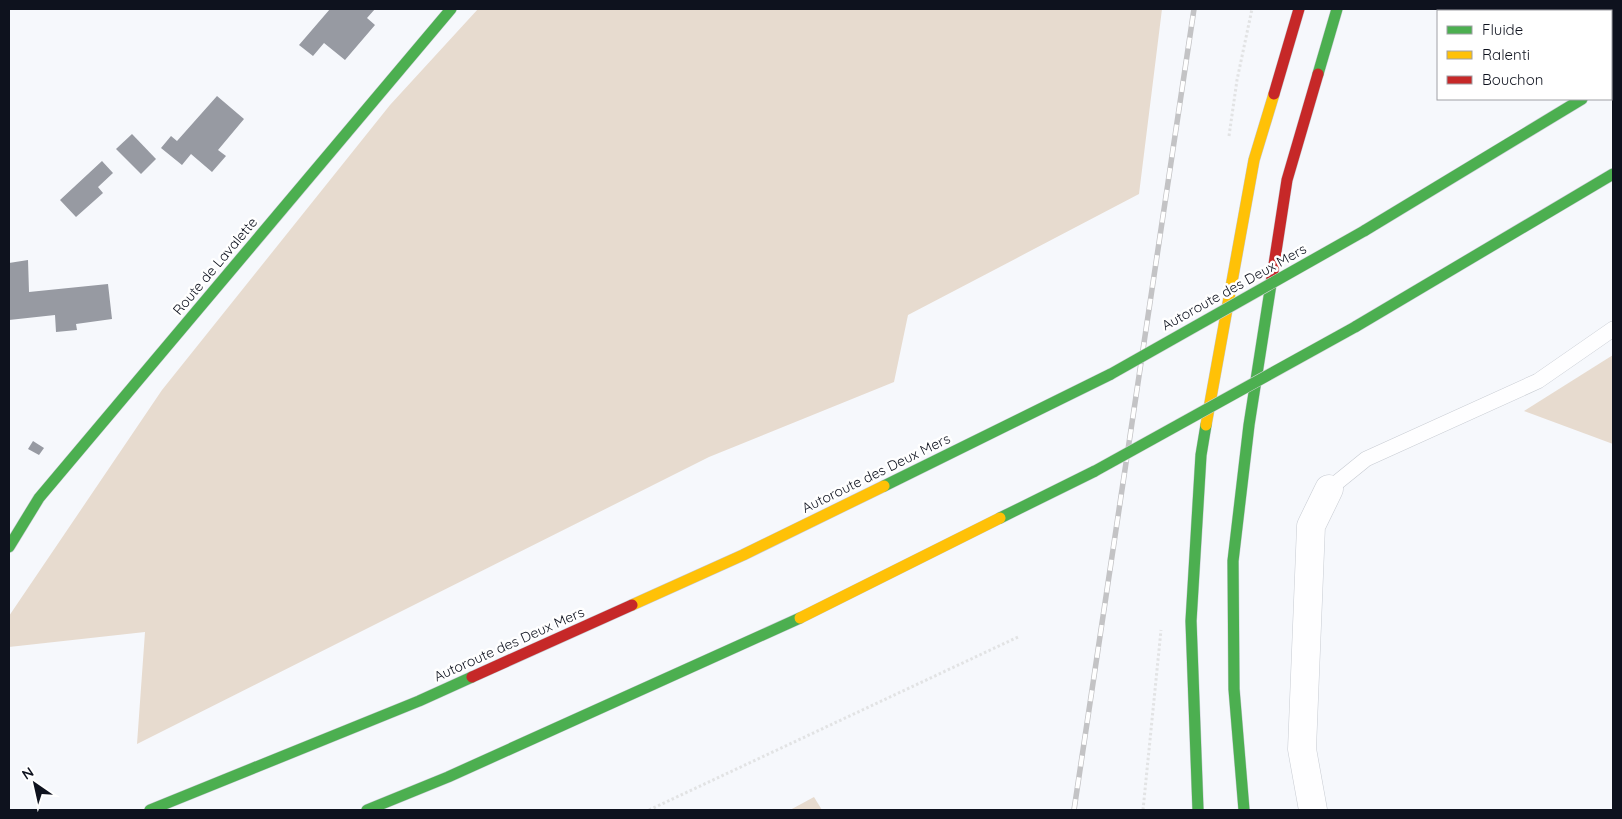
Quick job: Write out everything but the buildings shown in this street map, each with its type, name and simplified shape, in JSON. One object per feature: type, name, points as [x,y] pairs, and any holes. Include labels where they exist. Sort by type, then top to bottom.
[{"type":"main road","name":"Route de Lavalette","points":[[9,547],[39,498],[452,9]]},
{"type":"main road","points":[[1198,810],[1191,621],[1200,454],[1254,160],[1299,9]]},
{"type":"main road","points":[[1244,810],[1234,689],[1234,551],[1249,425],[1287,180],[1338,9]]},
{"type":"main road","name":"Autoroute des Deux Mers","points":[[150,810],[418,701],[734,560],[1111,374],[1364,231],[1580,100]]},
{"type":"main road","points":[[367,810],[448,777],[777,630],[1095,471],[1355,327],[1613,174]]},
{"type":"street","points":[[1313,810],[1302,749],[1311,536],[1312,526],[1329,489]]},
{"type":"lane","points":[[1329,489],[1366,458],[1538,380],[1613,329]]},
{"type":"path","points":[[650,810],[1018,637]]},
{"type":"shaded area","points":[[478,9],[1162,9],[1139,194],[908,315],[894,382],[709,457],[137,744],[145,632],[9,647],[9,616],[162,390],[390,105]]},
{"type":"shaded area","points":[[1613,355],[1613,444],[1524,411]]},
{"type":"shaded area","points":[[814,797],[822,810],[790,810]]},
{"type":"railway","points":[[1074,810],[1194,9]]},
{"type":"traffic: fast","points":[[9,547],[39,498],[451,9]]},
{"type":"traffic: fast","points":[[1318,74],[1337,9]]},
{"type":"traffic: fast","points":[[1364,231],[1580,100]]},
{"type":"traffic: fast","points":[[1355,327],[1613,174]]},
{"type":"traffic: fast","points":[[1111,374],[1364,231]]},
{"type":"traffic: fast","points":[[1244,810],[1234,689],[1233,561],[1249,425],[1271,284]]},
{"type":"traffic: fast","points":[[1095,471],[1355,327]]},
{"type":"traffic: fast","points":[[884,486],[1111,374]]},
{"type":"traffic: fast","points":[[1198,810],[1191,621],[1201,455],[1206,425]]},
{"type":"traffic: fast","points":[[1000,518],[1095,471]]},
{"type":"traffic: fast","points":[[367,810],[448,777],[800,618]]},
{"type":"traffic: fast","points":[[150,810],[419,701],[472,677]]},
{"type":"traffic: slow","points":[[1206,425],[1254,160],[1274,94]]},
{"type":"traffic: slow","points":[[632,605],[743,555],[884,486]]},
{"type":"traffic: slow","points":[[800,618],[1000,518]]},
{"type":"traffic: jam","points":[[1274,94],[1299,9]]},
{"type":"traffic: jam","points":[[1271,284],[1287,180],[1318,74]]},
{"type":"traffic: jam","points":[[472,677],[632,605]]}]
